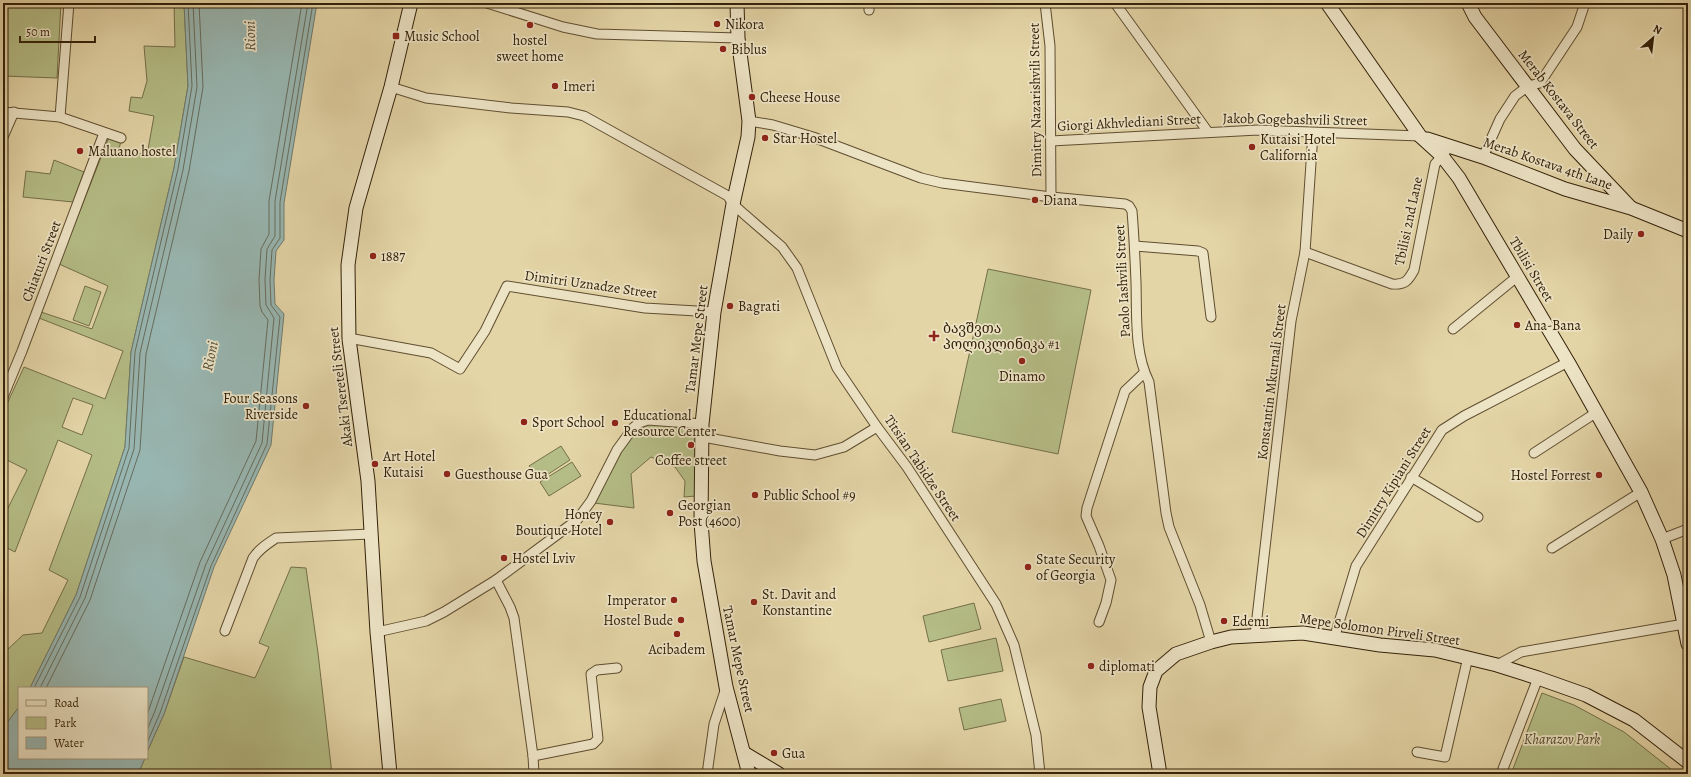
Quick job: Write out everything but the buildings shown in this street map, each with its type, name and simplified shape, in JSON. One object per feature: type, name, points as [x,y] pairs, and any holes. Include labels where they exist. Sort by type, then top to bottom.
[{"type":"main road","name":"Akaki Tsereteli Street","points":[[390,774],[377,632],[368,481],[349,339],[348,265],[356,208],[391,87],[411,3]]},
{"type":"main road","name":"Tamar Mepe Street","points":[[738,3],[738,38],[749,121],[748,137],[733,204],[714,312],[702,430],[701,522],[704,561],[726,687],[749,774]]},
{"type":"main road","points":[[1328,3],[1420,136]]},
{"type":"main road","name":"Merab Kostava Street","points":[[1468,3],[1475,17],[1575,149],[1631,208]]},
{"type":"main road","name":"Merab Kostava 4th Lane","points":[[1420,136],[1447,152],[1483,157],[1565,189],[1631,208],[1688,231]]},
{"type":"main road","name":"Tbilisi Street","points":[[1447,152],[1460,178],[1597,412],[1641,492],[1662,539],[1674,575],[1688,644]]},
{"type":"main road","name":"Mepe Solomon Pirveli Street","points":[[1160,774],[1149,707],[1150,687],[1156,671],[1176,654],[1211,642],[1231,637],[1303,633],[1380,645],[1435,650],[1468,657],[1538,678],[1586,695],[1634,720],[1688,762]]},
{"type":"main road","points":[[744,753],[779,774]]},
{"type":"street","points":[[60,117],[69,3]]},
{"type":"street","points":[[487,3],[563,28],[597,34],[738,38]]},
{"type":"street","name":"Dimitry Nazarishvili Street","points":[[1045,3],[1050,46],[1050,197]]},
{"type":"street","name":"Jakob Gogebashvili Street","points":[[1114,3],[1208,132],[1258,130],[1420,136]]},
{"type":"street","points":[[1483,157],[1500,119],[1515,96],[1528,86],[1540,82],[1578,27],[1585,3]]},
{"type":"street","name":"Titsian Tabidze Street","points":[[391,87],[426,98],[510,108],[568,112],[584,116],[728,196],[733,204],[782,247],[797,268],[837,368],[877,427],[907,467],[984,585],[1005,622],[1014,645],[1034,728],[1040,774]]},
{"type":"street","points":[[3,112],[60,117],[121,138]]},
{"type":"street","points":[[3,137],[14,112]]},
{"type":"street","name":"Paolo Iashvili Street","points":[[749,121],[773,125],[813,137],[921,178],[942,183],[1050,197],[1125,204],[1129,206],[1132,211],[1135,246],[1139,350],[1144,372],[1149,382],[1166,513],[1169,527],[1200,606],[1211,642]]},
{"type":"street","name":"Giorgi Akhvlediani Street","points":[[1051,141],[1208,132]]},
{"type":"street","name":"Konstantin Mkurnali Street","points":[[1255,635],[1291,321],[1305,252],[1313,132]]},
{"type":"street","name":"Chiaturi Street","points":[[3,397],[22,351],[104,133]]},
{"type":"street","name":"Tbilisi 2nd Lane","points":[[1305,252],[1392,284],[1400,284],[1409,280],[1414,270],[1435,164],[1447,152]]},
{"type":"street","points":[[1135,246],[1198,251],[1203,253],[1211,317]]},
{"type":"street","points":[[1453,329],[1518,276]]},
{"type":"street","name":"Dimitri Uznadze Street","points":[[349,339],[354,338],[431,353],[460,369],[485,331],[507,286],[645,308],[714,312]]},
{"type":"street","name":"Dimitry Kipiani Street","points":[[1334,639],[1356,566],[1442,430],[1464,416],[1568,362]]},
{"type":"street","points":[[1099,622],[1106,603],[1111,580],[1086,516],[1087,508],[1125,391],[1144,372]]},
{"type":"street","points":[[1534,453],[1597,412]]},
{"type":"street","points":[[377,632],[426,621],[444,612],[496,580],[577,520],[591,502],[617,450],[633,428],[639,423],[648,420],[702,430],[780,451],[815,455],[844,447],[877,427]]},
{"type":"street","points":[[1411,477],[1478,517]]},
{"type":"street","points":[[1552,548],[1641,492]]},
{"type":"street","points":[[1662,539],[1688,529]]},
{"type":"street","points":[[225,632],[253,558],[259,550],[270,542],[276,538],[371,534]]},
{"type":"street","points":[[496,580],[514,618],[533,756],[534,774]]},
{"type":"street","points":[[1497,665],[1521,652],[1684,624]]},
{"type":"street","points":[[1416,752],[1445,757],[1468,657]]},
{"type":"street","points":[[533,756],[593,744],[596,742],[598,739],[591,674],[593,671],[597,670],[617,668]]},
{"type":"street","points":[[1500,774],[1538,678]]},
{"type":"street","points":[[707,774],[714,724],[726,687]]},
{"type":"green space","points":[[3,3],[61,3],[57,78],[3,76]]},
{"type":"green space","points":[[174,3],[184,3],[188,86],[174,168],[131,352],[125,447],[76,595],[30,687],[18,687],[18,708],[3,728],[3,709],[5,707],[4,671],[7,650],[23,635],[42,633],[68,580],[49,570],[92,455],[58,440],[15,552],[3,546],[3,518],[27,470],[3,458],[3,403],[7,404],[24,367],[105,399],[123,351],[39,318],[41,312],[92,329],[108,286],[59,264],[109,137],[121,141],[119,149],[147,155],[154,116],[129,111],[131,97],[142,98],[147,81],[144,46],[175,47]],"holes":[[[73,398],[93,405],[82,435],[62,427]]]},
{"type":"green space","points":[[54,160],[84,172],[73,202],[23,197],[26,171],[50,174]]},
{"type":"green space","name":"Dinamo","points":[[988,269],[1091,290],[1058,454],[952,432]]},
{"type":"green space","points":[[85,286],[101,292],[89,326],[73,320]]},
{"type":"green space","points":[[650,424],[698,430],[696,496],[684,497],[685,481],[675,467],[651,457],[631,474],[634,508],[594,503],[626,443],[636,431]]},
{"type":"green space","points":[[561,446],[570,460],[539,480],[529,466]]},
{"type":"green space","points":[[572,462],[581,476],[549,496],[540,482]]},
{"type":"green space","points":[[291,567],[306,568],[318,653],[332,774],[138,774],[145,759],[148,759],[148,750],[164,714],[184,657],[255,678],[269,647],[259,643]]},
{"type":"green space","points":[[974,603],[981,629],[929,642],[923,616]]},
{"type":"green space","points":[[996,638],[1003,671],[948,681],[941,650]]},
{"type":"green space","name":"Kharazov Park","points":[[1542,693],[1574,705],[1624,732],[1677,774],[1511,774]]},
{"type":"green space","points":[[1001,699],[1006,721],[964,730],[959,708]]},
{"type":"water","name":"Rioni","points":[[184,3],[317,3],[284,203],[284,240],[276,251],[274,280],[275,304],[284,314],[271,445],[214,567],[164,714],[148,750],[148,687],[30,687],[76,595],[125,447],[131,352],[174,168],[188,86]]},
{"type":"water","points":[[18,708],[18,759],[145,759],[138,774],[3,774],[3,728]]},
{"type":"place","name":"Nikora","points":[[717,24]]},
{"type":"place","name":"hostel sweet home","points":[[530,25]]},
{"type":"place","name":"Music School","points":[[396,36]]},
{"type":"place","name":"Biblus","points":[[723,49]]},
{"type":"place","name":"Imeri","points":[[555,86]]},
{"type":"place","name":"Cheese House","points":[[752,97]]},
{"type":"place","name":"Star Hostel","points":[[765,138]]},
{"type":"place","name":"Kutaisi Hotel California","points":[[1252,147]]},
{"type":"place","name":"Maluano hostel","points":[[80,151]]},
{"type":"place","name":"Diana","points":[[1035,200]]},
{"type":"place","name":"Daily","points":[[1641,234]]},
{"type":"place","name":"1887","points":[[373,256]]},
{"type":"place","name":"Bagrati","points":[[730,306]]},
{"type":"place","name":"Ana-Bana","points":[[1517,325]]},
{"type":"place","name":"ბავშვთა პოლიკლინიკა #1","points":[[934,336]]},
{"type":"place","name":"Dinamo","points":[[1022,361]]},
{"type":"place","name":"Four Seasons Riverside","points":[[306,406]]},
{"type":"place","name":"Sport School","points":[[524,422]]},
{"type":"place","name":"Educational Resource Center","points":[[615,423]]},
{"type":"place","name":"Coffee street","points":[[691,445]]},
{"type":"place","name":"Art Hotel Kutaisi","points":[[375,464]]},
{"type":"place","name":"Guesthouse Gua","points":[[447,474]]},
{"type":"place","name":"Hostel Forrest","points":[[1599,475]]},
{"type":"place","name":"Public School #9","points":[[755,495]]},
{"type":"place","name":"Georgian Post (4600)","points":[[670,513]]},
{"type":"place","name":"Honey Boutique Hotel","points":[[610,522]]},
{"type":"place","name":"Hostel Lviv","points":[[504,558]]},
{"type":"place","name":"State Security of Georgia","points":[[1028,567]]},
{"type":"place","name":"Imperator","points":[[674,600]]},
{"type":"place","name":"St. Davit and Konstantine","points":[[754,602]]},
{"type":"place","name":"Hostel Bude","points":[[681,620]]},
{"type":"place","name":"Edemi","points":[[1224,621]]},
{"type":"place","name":"Acibadem","points":[[677,634]]},
{"type":"place","name":"diplomati","points":[[1091,666]]},
{"type":"place","name":"Gua","points":[[774,753]]}]
